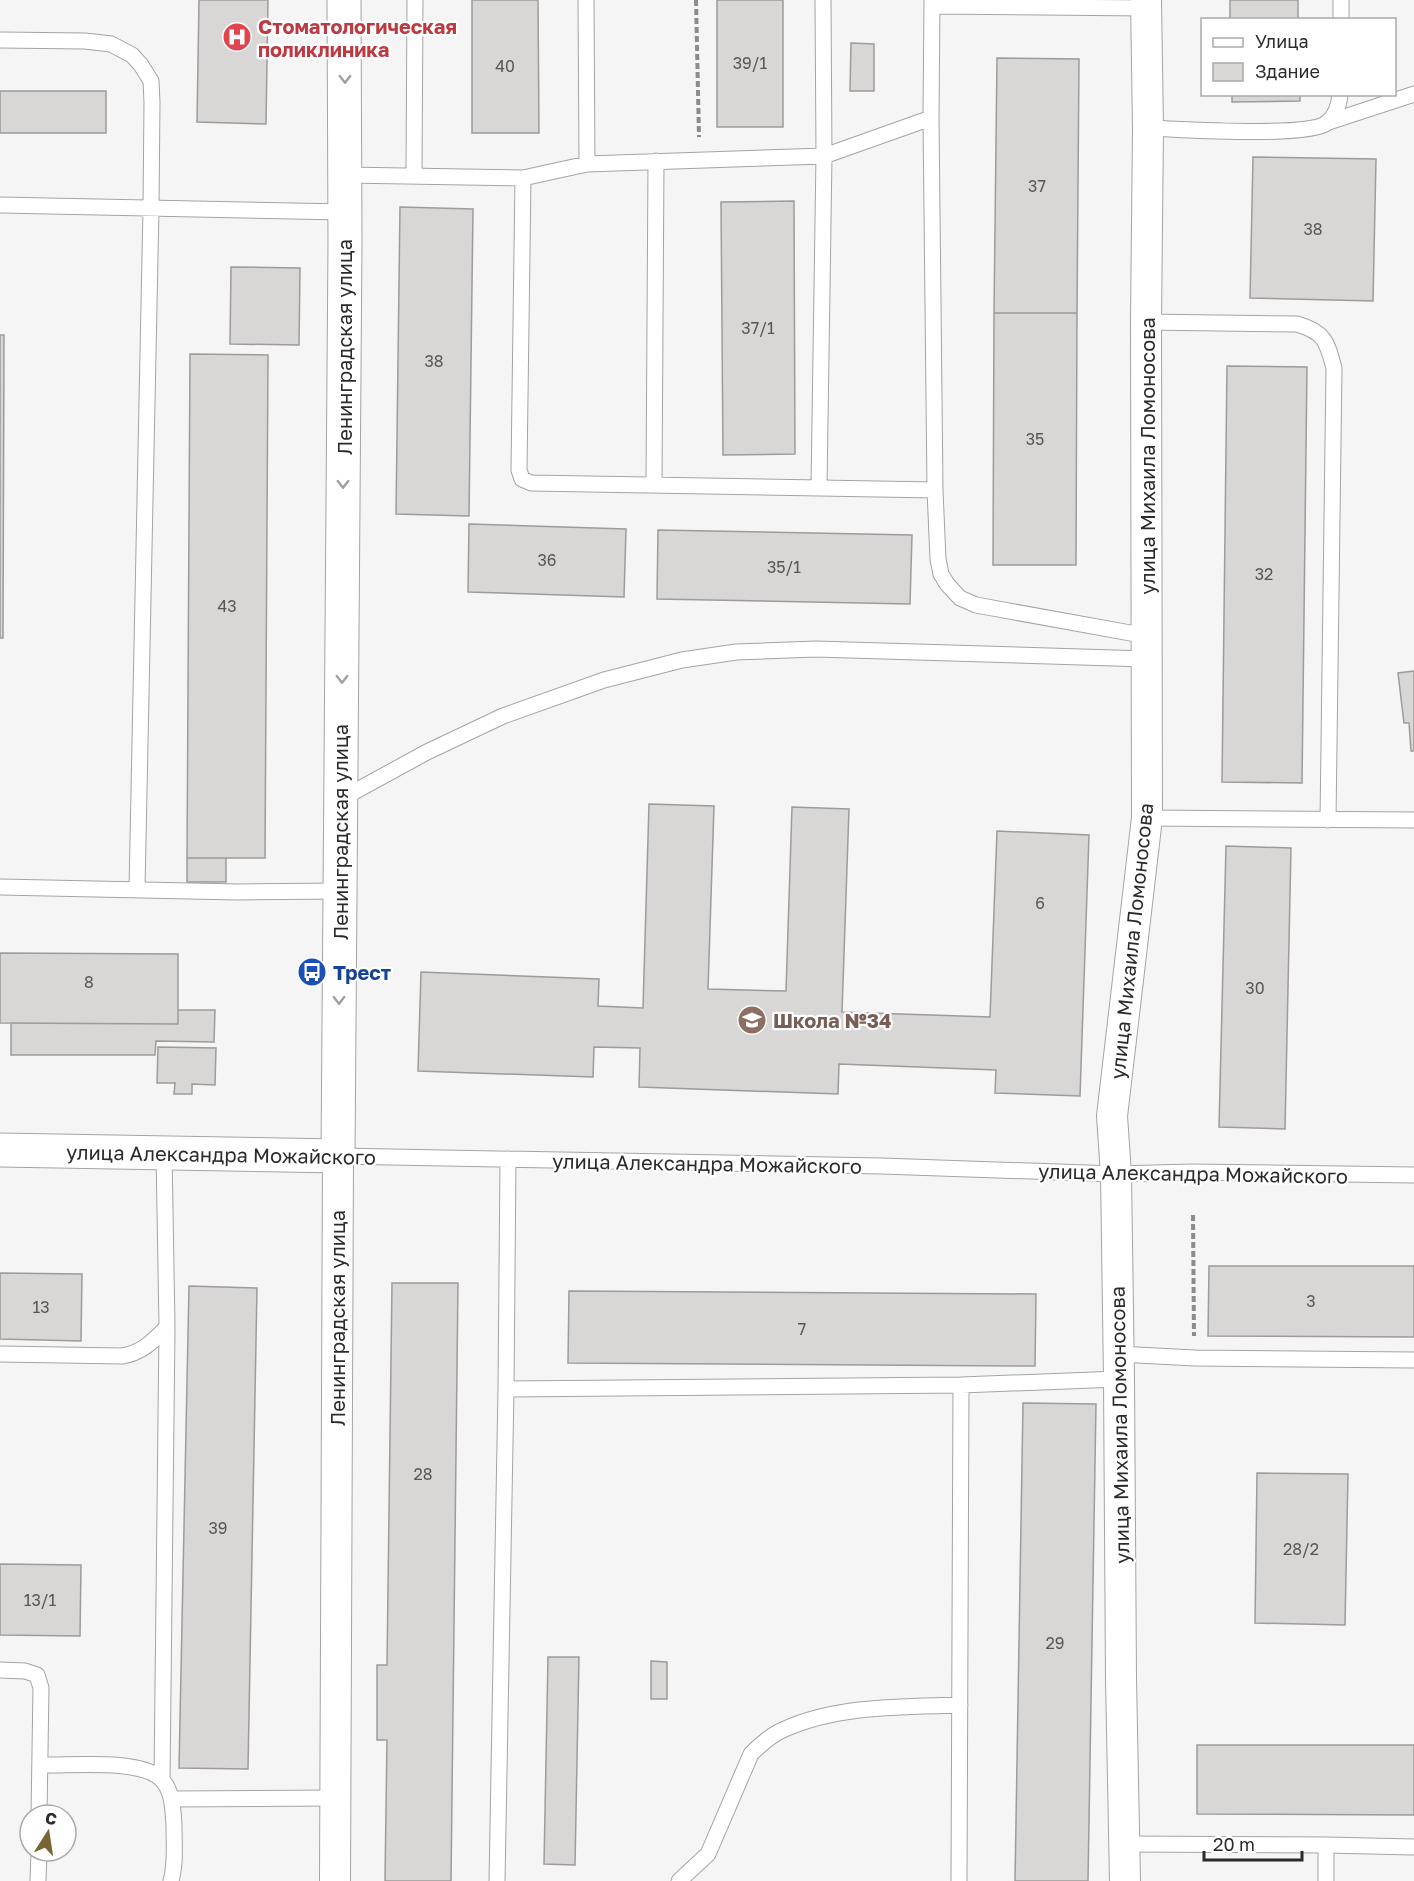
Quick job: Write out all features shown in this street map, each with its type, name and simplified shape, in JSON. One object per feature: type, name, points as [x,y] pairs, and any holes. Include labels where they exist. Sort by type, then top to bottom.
[{"type":"street","name":"Ленинградская улица","points":[[335,1881],[345,212],[344,0]]},
{"type":"street","name":"улица Михаила Ломоносова","points":[[1125,1881],[1116,1174],[1112,1116],[1147,818],[1148,128],[1146,4]]},
{"type":"street","name":"улица Александра Можайского","points":[[0,1150],[338,1156]]},
{"type":"lane","points":[[414,176],[415,0]]},
{"type":"lane","points":[[586,0],[587,164]]},
{"type":"lane","points":[[819,488],[824,156],[823,0]]},
{"type":"lane","points":[[1341,0],[1341,18]]},
{"type":"lane","points":[[1146,4],[932,3],[931,118],[935,490],[938,559],[941,574],[960,598],[976,605],[1147,647]]},
{"type":"lane","points":[[0,40],[85,41],[111,44],[132,55],[151,81],[151,208],[137,889]]},
{"type":"lane","points":[[1148,128],[1311,129],[1414,94]]},
{"type":"lane","points":[[1326,123],[1337,111],[1340,96]]},
{"type":"lane","points":[[345,175],[523,178],[587,164],[824,156],[931,118]]},
{"type":"lane","points":[[654,485],[656,161]]},
{"type":"lane","points":[[523,178],[519,470],[522,479],[531,483],[935,490]]},
{"type":"lane","points":[[0,205],[345,212]]},
{"type":"lane","points":[[1146,322],[1297,324],[1312,328],[1323,338],[1329,351],[1334,368],[1328,820]]},
{"type":"lane","points":[[341,800],[427,752],[503,716],[604,680],[682,660],[736,652],[816,649],[1147,647]]},
{"type":"lane","points":[[1147,818],[1414,820]]},
{"type":"lane","points":[[0,887],[238,892],[340,891]]},
{"type":"lane","points":[[162,1780],[167,1327],[164,1153]]},
{"type":"lane","name":"улица Александра Можайского","points":[[338,1156],[870,1166],[1116,1174],[1192,1172],[1414,1175]]},
{"type":"lane","points":[[497,1881],[508,1159]]},
{"type":"lane","points":[[0,1354],[122,1356],[135,1354],[144,1349],[167,1327]]},
{"type":"lane","points":[[506,1389],[961,1385],[1195,1358],[1414,1360]]},
{"type":"lane","points":[[958,1881],[961,1385]]},
{"type":"lane","points":[[0,1670],[25,1671],[37,1675],[41,1688],[39,1803]]},
{"type":"lane","points":[[679,1881],[708,1854],[751,1754],[783,1729],[816,1718],[878,1708],[960,1705]]},
{"type":"lane","points":[[40,1766],[130,1766],[150,1771],[162,1780],[172,1798],[175,1868],[171,1881]]},
{"type":"lane","points":[[172,1798],[335,1798]]},
{"type":"lane","points":[[1125,1844],[1414,1847]]},
{"type":"lane","points":[[1326,1845],[1326,1881]]},
{"type":"lane","points":[[38,1881],[39,1863]]},
{"type":"path","points":[[696,0],[699,160]]},
{"type":"path","points":[[1193,1215],[1195,1358]]},
{"type":"building","points":[[199,0],[268,0],[266,124],[197,122]]},
{"type":"building","points":[[472,0],[538,0],[539,133],[472,133]]},
{"type":"building","points":[[717,0],[783,0],[783,127],[717,127]]},
{"type":"building","points":[[1230,0],[1298,0],[1298,18],[1230,18]]},
{"type":"building","points":[[851,43],[874,44],[874,91],[850,91]]},
{"type":"building","points":[[997,58],[1079,59],[1077,313],[994,313]]},
{"type":"building","points":[[0,91],[106,91],[106,133],[0,133]]},
{"type":"building","points":[[1232,96],[1300,96],[1300,101],[1232,102]]},
{"type":"building","points":[[1253,157],[1376,159],[1373,301],[1250,298]]},
{"type":"building","points":[[794,201],[795,454],[723,455],[721,202]]},
{"type":"building","points":[[400,207],[473,209],[469,516],[396,514]]},
{"type":"building","points":[[231,267],[300,268],[299,345],[230,344]]},
{"type":"building","points":[[994,313],[1077,313],[1076,565],[993,565]]},
{"type":"building","points":[[0,335],[4,335],[3,638],[0,638]]},
{"type":"building","points":[[190,354],[268,355],[265,858],[187,858]]},
{"type":"building","points":[[1227,366],[1307,367],[1302,783],[1222,782]]},
{"type":"building","points":[[469,524],[626,529],[624,597],[468,592]]},
{"type":"building","points":[[658,530],[912,535],[910,604],[657,599]]},
{"type":"building","points":[[1414,671],[1414,751],[1411,751],[1409,723],[1404,723],[1398,673]]},
{"type":"building","points":[[649,804],[714,806],[708,989],[786,991],[792,807],[849,809],[842,1012],[990,1017],[997,831],[1089,835],[1080,1096],[995,1093],[996,1070],[839,1064],[838,1094],[639,1087],[640,1048],[594,1047],[593,1077],[418,1071],[421,972],[599,979],[598,1006],[643,1008]]},
{"type":"building","points":[[1226,846],[1291,848],[1285,1129],[1219,1127]]},
{"type":"building","points":[[187,858],[226,858],[226,882],[187,882]]},
{"type":"building","points":[[0,953],[178,954],[178,1024],[0,1023]]},
{"type":"building","points":[[178,1010],[215,1010],[214,1042],[156,1041],[155,1055],[11,1055],[11,1023],[178,1024]]},
{"type":"building","points":[[158,1047],[216,1048],[215,1085],[192,1084],[192,1094],[174,1094],[175,1083],[157,1083]]},
{"type":"building","points":[[1209,1266],[1414,1266],[1414,1337],[1208,1336]]},
{"type":"building","points":[[0,1273],[82,1274],[81,1341],[0,1339]]},
{"type":"building","points":[[392,1283],[458,1283],[451,1881],[385,1881],[387,1740],[377,1740],[377,1665],[387,1665]]},
{"type":"building","points":[[189,1286],[257,1288],[248,1769],[179,1768]]},
{"type":"building","points":[[569,1291],[1036,1294],[1035,1366],[568,1363]]},
{"type":"building","points":[[1023,1403],[1096,1404],[1088,1881],[1015,1881]]},
{"type":"building","points":[[1257,1473],[1348,1474],[1345,1625],[1255,1623]]},
{"type":"building","points":[[0,1564],[81,1565],[80,1636],[0,1635]]},
{"type":"building","points":[[548,1657],[579,1657],[575,1865],[544,1864]]},
{"type":"building","points":[[651,1661],[667,1662],[667,1699],[651,1699]]},
{"type":"building","points":[[1197,1745],[1414,1745],[1414,1815],[1197,1814]]},
{"type":"place","name":"Стоматологическая поликлиника","points":[[237,37]]},
{"type":"place","name":"Трест","points":[[312,972]]},
{"type":"place","name":"Школа №34","points":[[752,1020]]}]
